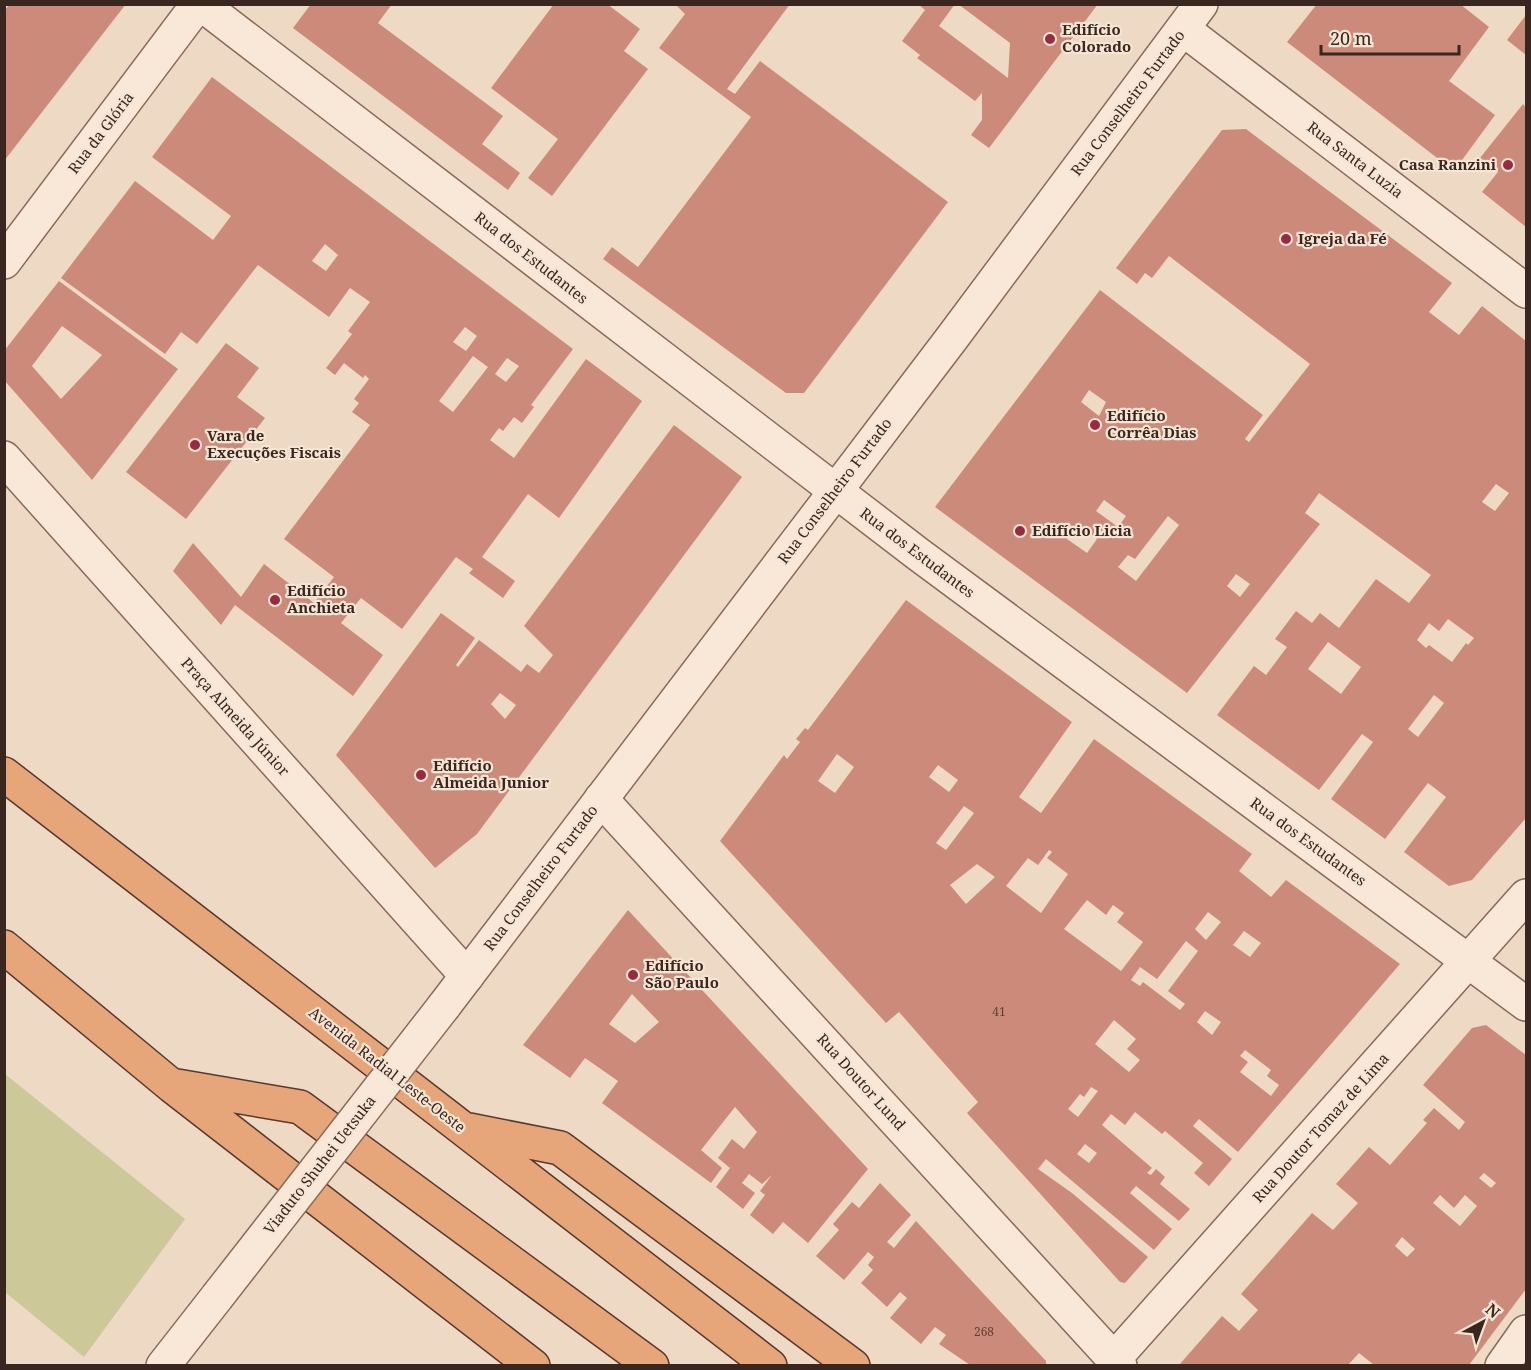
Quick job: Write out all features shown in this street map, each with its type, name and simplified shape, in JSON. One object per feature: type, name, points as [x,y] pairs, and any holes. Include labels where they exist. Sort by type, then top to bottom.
[{"type":"highway","name":"Avenida Radial Leste-Oeste","points":[[4,774],[770,1365]]},
{"type":"highway","points":[[4,947],[172,1086],[533,1365]]},
{"type":"highway","points":[[172,1086],[300,1107],[652,1365]]},
{"type":"highway","points":[[462,1128],[560,1148],[853,1365]]},
{"type":"street","name":"Rua da Glória","points":[[4,262],[200,4]]},
{"type":"street","name":"Rua dos Estudantes","points":[[200,4],[835,491],[1527,1004]]},
{"type":"street","name":"Rua Conselheiro Furtado","points":[[467,976],[952,338],[1192,17]]},
{"type":"street","name":"Rua Santa Luzia","points":[[1192,17],[1527,291]]},
{"type":"street","name":"Praça Almeida Júnior","points":[[4,458],[467,976]]},
{"type":"street","name":"Rua Doutor Lund","points":[[602,799],[1117,1362]]},
{"type":"street","name":"Rua Doutor Tomaz de Lima","points":[[1117,1362],[1527,896]]},
{"type":"street","name":"Viaduto Shuhei Uetsuka","points":[[163,1365],[467,976]]},
{"type":"street","points":[[1502,1365],[1527,1332]]},
{"type":"shaded area","points":[[5,1074],[185,1219],[84,1357],[5,1292]]},
{"type":"building","points":[[10,4],[126,4],[4,161],[4,11]]},
{"type":"building","points":[[311,4],[392,4],[378,23],[503,116],[482,144],[520,173],[508,190],[293,28]]},
{"type":"building","points":[[554,4],[607,4],[640,29],[624,51],[648,69],[552,196],[528,178],[558,139],[491,88]]},
{"type":"building","points":[[675,4],[790,4],[727,89],[735,94],[760,61],[948,202],[804,393],[786,393],[603,259],[612,247],[638,267],[751,117],[659,48],[685,14]]},
{"type":"building","points":[[918,4],[955,4],[939,26],[1008,78],[1010,43],[958,4],[1098,4],[989,148],[971,135],[982,120],[982,93],[975,101],[917,58],[920,55],[902,41],[925,10]]},
{"type":"building","points":[[1317,4],[1460,4],[1489,27],[1449,81],[1495,115],[1454,171],[1287,42]]},
{"type":"building","points":[[1526,15],[1526,55],[1507,40]]},
{"type":"building","points":[[212,77],[573,349],[531,405],[534,407],[522,423],[514,417],[503,431],[499,428],[490,440],[514,458],[586,359],[642,401],[559,518],[528,494],[482,557],[515,581],[503,598],[469,573],[473,569],[456,557],[402,629],[361,598],[341,623],[383,655],[353,696],[235,605],[221,625],[173,571],[193,543],[241,597],[264,564],[314,603],[334,577],[284,539],[370,425],[352,412],[359,403],[354,399],[369,379],[365,375],[363,378],[344,363],[335,375],[326,368],[352,334],[348,331],[370,302],[350,288],[329,317],[258,265],[197,344],[181,332],[165,354],[61,278],[135,181],[213,240],[231,216],[152,157]],"holes":[[[325,244],[338,255],[326,271],[312,261]],[[465,327],[477,336],[466,351],[453,342]],[[473,356],[488,367],[453,412],[439,401]],[[507,358],[519,366],[506,382],[495,374]]]},
{"type":"building","name":"Casa Ranzini","points":[[1523,104],[1526,108],[1526,227],[1482,192],[1498,172],[1480,158]]},
{"type":"building","points":[[1246,129],[1452,283],[1429,312],[1459,335],[1482,306],[1526,341],[1526,818],[1472,880],[1449,886],[1404,852],[1446,797],[1428,783],[1385,839],[1331,799],[1373,742],[1362,734],[1319,790],[1217,715],[1254,666],[1266,675],[1287,647],[1275,639],[1296,611],[1312,623],[1320,613],[1339,628],[1376,579],[1409,603],[1431,575],[1319,493],[1305,513],[1320,524],[1187,693],[935,507],[1100,290],[1263,415],[1245,439],[1249,442],[1310,364],[1169,256],[1152,278],[1145,273],[1137,284],[1116,268],[1222,130]],"holes":[[[1089,390],[1106,402],[1099,416],[1081,402]],[[1496,484],[1509,493],[1495,511],[1482,502]],[[1104,500],[1126,516],[1118,527],[1096,511]],[[1168,516],[1179,525],[1136,581],[1118,567],[1128,555],[1135,559]],[[1078,524],[1097,539],[1087,553],[1067,539]],[[1236,574],[1250,584],[1240,597],[1227,586]],[[1448,619],[1474,638],[1468,645],[1466,643],[1452,662],[1429,645],[1426,648],[1417,640],[1429,623],[1439,631]],[[1328,642],[1361,667],[1341,694],[1308,669]],[[1434,695],[1444,703],[1418,737],[1408,729]]]},
{"type":"building","points":[[59,281],[178,369],[92,480],[4,380],[4,351]],"holes":[[[62,326],[102,355],[61,399],[32,366]]]},
{"type":"building","name":"Vara de Execuções Fiscais","points":[[226,343],[259,368],[237,397],[265,418],[186,519],[126,472]]},
{"type":"building","points":[[674,425],[742,477],[477,834],[435,868],[336,755],[441,613],[475,638],[456,665],[458,667],[479,640],[521,672],[527,664],[539,673],[553,655],[524,626]],"holes":[[[500,693],[516,705],[505,719],[491,704]]]},
{"type":"building","points":[[906,600],[1072,722],[1019,797],[1041,813],[1094,739],[1252,854],[1239,871],[1271,897],[1286,880],[1400,964],[1238,1152],[1199,1119],[1193,1126],[1232,1159],[1209,1186],[1194,1173],[1203,1163],[1165,1131],[1162,1134],[1135,1112],[1125,1125],[1111,1114],[1102,1125],[1152,1168],[1147,1173],[1151,1175],[1156,1169],[1165,1177],[1160,1184],[1190,1209],[1179,1221],[1136,1186],[1130,1193],[1172,1229],[1154,1250],[1046,1159],[1038,1169],[1072,1193],[1148,1257],[1125,1283],[1120,1282],[967,1113],[978,1102],[899,1012],[886,1023],[720,841],[784,755],[787,759],[800,742],[796,739],[805,728],[808,730]],"holes":[[[837,754],[854,767],[835,793],[818,781]],[[938,765],[958,780],[949,792],[929,777]],[[964,806],[974,813],[946,850],[936,843]],[[1049,850],[1052,852],[1047,858],[1068,874],[1041,913],[1006,886],[1028,858],[1038,865]],[[977,864],[995,877],[966,904],[950,885]],[[1087,900],[1106,915],[1113,905],[1124,913],[1117,922],[1143,942],[1121,971],[1064,929]],[[1208,912],[1221,922],[1206,940],[1195,929]],[[1244,931],[1261,943],[1250,957],[1233,945]],[[1186,941],[1198,951],[1168,991],[1185,1004],[1180,1010],[1143,982],[1140,986],[1131,980],[1140,967],[1157,979]],[[1205,1011],[1221,1022],[1212,1035],[1197,1022]],[[1114,1020],[1136,1039],[1127,1049],[1140,1060],[1129,1072],[1095,1044]],[[1245,1050],[1271,1070],[1267,1076],[1279,1085],[1271,1096],[1240,1072],[1248,1062],[1240,1056]],[[1091,1087],[1098,1091],[1078,1117],[1068,1109],[1080,1094],[1084,1097]],[[1085,1144],[1097,1153],[1089,1163],[1077,1154]]]},
{"type":"building","points":[[628,910],[868,1169],[808,1243],[783,1222],[773,1234],[750,1215],[765,1195],[760,1191],[772,1175],[762,1184],[749,1174],[742,1183],[755,1193],[743,1209],[716,1187],[730,1168],[718,1158],[732,1139],[744,1149],[757,1132],[735,1107],[701,1150],[722,1168],[711,1183],[602,1103],[618,1081],[585,1058],[570,1078],[523,1045]],"holes":[[[632,994],[659,1022],[635,1043],[609,1024]]]},
{"type":"building","points":[[1486,1025],[1526,1055],[1526,1289],[1469,1365],[1374,1365],[1359,1353],[1348,1365],[1179,1365],[1222,1316],[1239,1331],[1258,1310],[1241,1294],[1312,1213],[1333,1230],[1358,1203],[1336,1184],[1369,1147],[1390,1165],[1427,1123],[1423,1120],[1434,1108],[1459,1130],[1465,1122],[1423,1085],[1472,1028]],"holes":[[[1484,1173],[1496,1183],[1491,1188],[1479,1178]],[[1440,1195],[1454,1208],[1465,1195],[1477,1206],[1460,1226],[1433,1203]],[[1402,1237],[1415,1249],[1407,1257],[1395,1246]]]},
{"type":"building","points":[[880,1183],[911,1215],[887,1242],[894,1248],[916,1221],[1046,1361],[1046,1365],[970,1365],[939,1344],[946,1335],[935,1327],[921,1344],[890,1318],[907,1298],[900,1292],[887,1307],[861,1283],[873,1270],[868,1265],[874,1257],[868,1252],[844,1280],[816,1256],[839,1230],[833,1224],[852,1202],[859,1208]]},
{"type":"place","name":"Edifício Colorado","points":[[1050,39]]},
{"type":"place","name":"Casa Ranzini","points":[[1508,165]]},
{"type":"place","name":"Igreja da Fé","points":[[1286,239]]},
{"type":"place","name":"Edifício Corrêa Dias","points":[[1095,425]]},
{"type":"place","name":"Vara de Execuções Fiscais","points":[[195,445]]},
{"type":"place","name":"Edifício Licia","points":[[1020,531]]},
{"type":"place","name":"Edifício Anchieta","points":[[275,600]]},
{"type":"place","name":"Edifício Almeida Junior","points":[[421,775]]},
{"type":"place","name":"Edifício São Paulo","points":[[633,975]]}]
